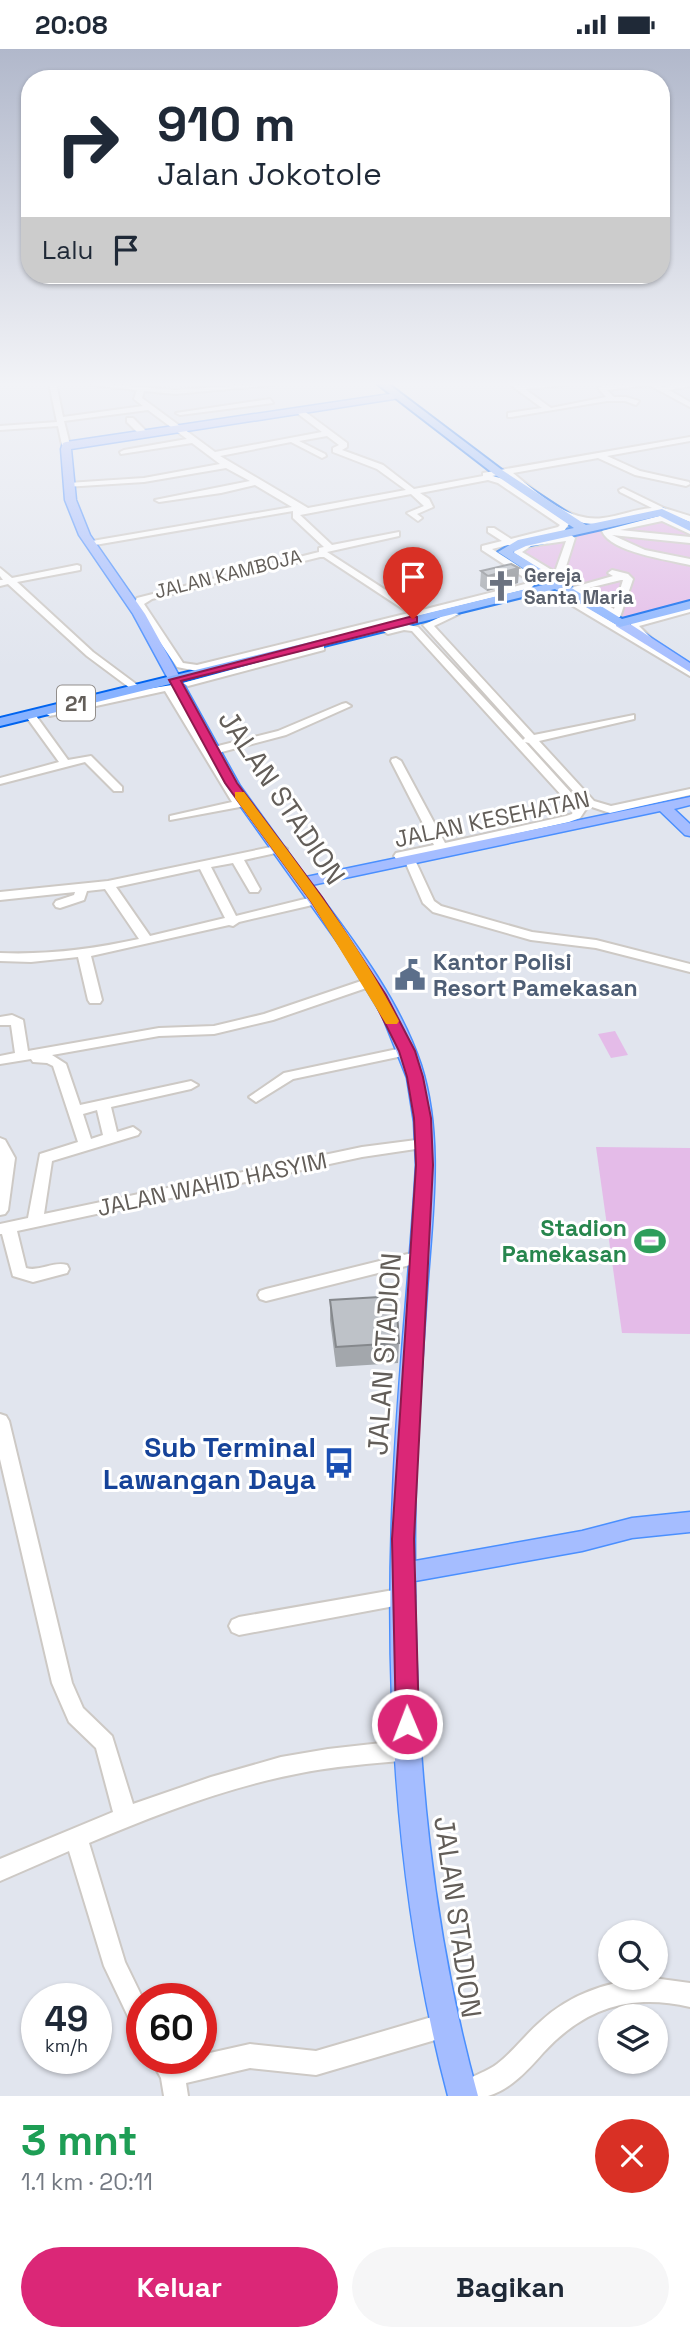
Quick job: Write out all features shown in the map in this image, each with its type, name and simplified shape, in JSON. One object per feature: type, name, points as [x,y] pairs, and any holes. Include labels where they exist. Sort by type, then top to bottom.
[{"type":"highway","points":[[511,479],[583,531]]},
{"type":"highway","points":[[688,521],[664,511],[624,518],[583,531],[511,543],[506,549],[506,555],[564,580],[622,619],[690,605]]},
{"type":"highway","name":"21","points":[[0,723],[176,681],[420,615],[564,580]]},
{"type":"main road","name":"JALAN STADION","points":[[68,479],[76,518],[130,599],[236,792],[317,900],[370,982],[407,1051],[415,1077],[424,1144],[403,1539],[408,1750],[414,1832],[442,2026],[462,2096]]},
{"type":"main road","points":[[622,619],[690,669]]},
{"type":"main road","name":"JALAN KESEHATAN","points":[[303,882],[443,850],[690,801]]},
{"type":"main road","points":[[664,807],[690,832]]},
{"type":"main road","points":[[405,1585],[632,1528],[690,1522]]},
{"type":"street","points":[[68,485],[152,479]]},
{"type":"street","points":[[251,479],[301,507]]},
{"type":"street","points":[[396,479],[429,506],[412,512],[418,518]]},
{"type":"street","points":[[327,548],[296,516],[297,512],[467,479]]},
{"type":"street","points":[[92,544],[410,489],[489,479]]},
{"type":"street","points":[[420,615],[326,554],[317,554],[149,597],[140,600],[139,604],[180,666],[186,669],[420,615],[534,583],[534,580],[485,548],[561,530],[565,524],[494,479]]},
{"type":"street","points":[[513,479],[578,519],[597,521],[624,518]]},
{"type":"street","points":[[662,479],[686,484]]},
{"type":"street","points":[[159,500],[221,491],[257,482]]},
{"type":"street","points":[[623,490],[664,511]]},
{"type":"street","points":[[285,510],[327,548],[420,615],[600,820]]},
{"type":"street","points":[[611,511],[624,518]]},
{"type":"street","points":[[606,531],[663,518],[688,521]]},
{"type":"street","points":[[491,530],[511,543]]},
{"type":"street","points":[[564,580],[583,531]]},
{"type":"street","points":[[606,531],[690,540]]},
{"type":"street","points":[[606,531],[608,537],[648,557],[690,562]]},
{"type":"street","name":"JALAN KAMBOJA","points":[[130,599],[327,548],[396,534]]},
{"type":"street","points":[[571,538],[564,580],[518,552],[517,549],[529,544],[571,538]]},
{"type":"street","points":[[648,557],[690,545]]},
{"type":"street","points":[[674,558],[690,554]]},
{"type":"street","points":[[5,582],[77,568]]},
{"type":"street","points":[[0,571],[5,582],[136,689]]},
{"type":"street","points":[[612,573],[625,576],[628,579],[617,615],[572,589],[603,579],[625,576]]},
{"type":"street","points":[[690,669],[570,600],[550,592],[431,621],[428,625],[596,807],[610,810],[690,792]]},
{"type":"street","points":[[690,605],[633,627],[690,669]]},
{"type":"street","points":[[176,681],[394,629],[415,629],[580,809],[576,816],[569,819],[443,850],[397,761]]},
{"type":"street","points":[[66,764],[31,716],[168,687],[236,792],[174,818]]},
{"type":"street","points":[[212,751],[282,733],[346,706]]},
{"type":"street","points":[[531,739],[630,717]]},
{"type":"street","points":[[0,781],[89,758],[118,789]]},
{"type":"street","points":[[0,896],[108,885],[281,849]]},
{"type":"street","points":[[237,859],[254,890]]},
{"type":"street","points":[[400,860],[429,903],[437,909],[531,936],[596,944],[690,968]]},
{"type":"street","points":[[204,866],[233,922]]},
{"type":"street","points":[[108,885],[147,941]]},
{"type":"street","points":[[60,904],[80,897],[81,889]]},
{"type":"street","points":[[0,957],[32,958],[84,954],[233,922],[317,900]]},
{"type":"street","points":[[84,954],[95,1000]]},
{"type":"street","points":[[0,1062],[159,1032],[222,1029],[370,982]]},
{"type":"street","points":[[0,1021],[12,1019],[18,1023],[22,1057]]},
{"type":"street","points":[[256,1097],[289,1076],[356,1059],[407,1051]]},
{"type":"street","points":[[0,1062],[44,1059],[55,1061],[86,1145]]},
{"type":"street","points":[[74,1111],[191,1085]]},
{"type":"street","points":[[103,1104],[111,1137]]},
{"type":"street","points":[[35,1222],[44,1159],[133,1132]]},
{"type":"street","points":[[0,1143],[8,1158],[0,1210]]},
{"type":"street","name":"JALAN WAHID HASYIM","points":[[4,1228],[362,1152],[424,1144]]},
{"type":"street","points":[[4,1228],[19,1272],[33,1276],[61,1269]]},
{"type":"street","points":[[266,1295],[420,1257]]},
{"type":"street","points":[[0,1421],[62,1683],[76,1715],[105,1743],[126,1818]]},
{"type":"street","points":[[239,1626],[405,1585]]},
{"type":"street","points":[[0,1870],[126,1818],[282,1766],[408,1750]]},
{"type":"street","points":[[76,1837],[115,1966],[126,1988]]},
{"type":"street","points":[[462,2096],[505,2073],[567,2015],[607,1996],[643,1989],[675,1990],[690,1995]]},
{"type":"street","points":[[170,2076],[250,2056],[316,2063],[442,2026]]},
{"type":"shaded area","points":[[655,515],[690,528],[690,604],[620,618],[513,555],[512,550]]},
{"type":"shaded area","points":[[615,1031],[628,1055],[611,1058],[598,1034]]},
{"type":"shaded area","name":"Stadion Pamekasan","points":[[596,1147],[690,1148],[690,1334],[622,1333]]},
{"type":"building","points":[[511,564],[519,568],[488,576],[481,571]]},
{"type":"building","points":[[396,1296],[399,1343],[336,1347],[330,1300]]},
{"type":"slow traffic","points":[[240,795],[317,900],[379,995],[392,1021]]},
{"type":"place","name":"Gereja Santa Maria","points":[[501,586]]},
{"type":"place","name":"Kantor Polisi Resort Pamekasan","points":[[410,975]]},
{"type":"place","name":"Stadion Pamekasan","points":[[650,1241]]},
{"type":"place","name":"Sub Terminal Lawangan Daya","points":[[339,1463]]},
{"type":"route","points":[[407,1724],[403,1539],[425,1165],[422,1118],[415,1077],[407,1051],[379,995],[317,900],[232,783],[201,732],[175,680],[413,619]]}]
